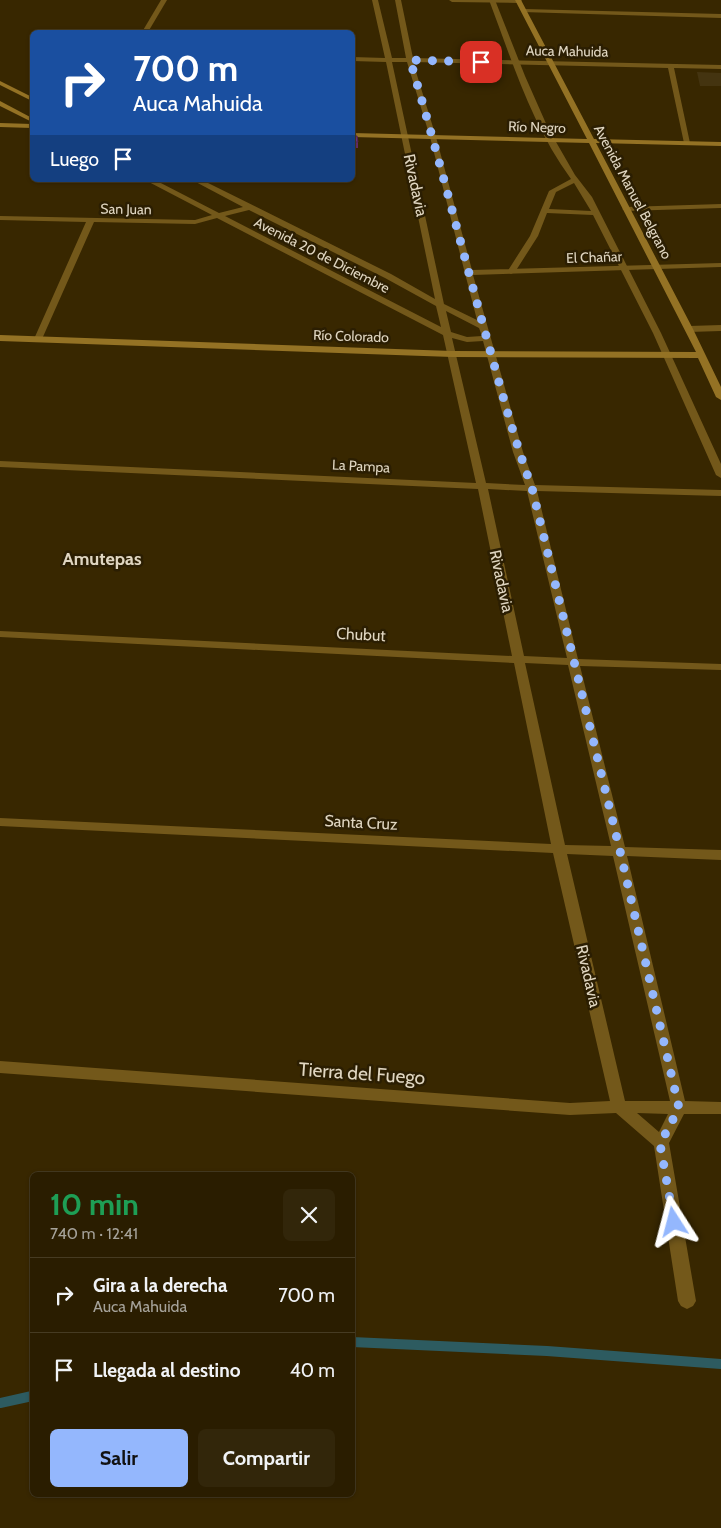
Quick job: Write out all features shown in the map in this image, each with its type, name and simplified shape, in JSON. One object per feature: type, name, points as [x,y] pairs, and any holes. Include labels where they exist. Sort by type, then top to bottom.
[{"type":"street","points":[[146,30],[164,0]]},
{"type":"street","name":"Rivadavia","points":[[375,0],[390,60],[440,305],[482,486],[559,849],[618,1107]]},
{"type":"street","name":"Rivadavia","points":[[398,0],[410,60],[433,137],[518,452],[532,488],[572,662],[620,851],[679,1108]]},
{"type":"street","points":[[452,0],[519,1]]},
{"type":"street","points":[[492,0],[516,63],[551,140],[574,180],[588,197],[625,269],[721,475]]},
{"type":"street","name":"Avenida Manuel Belgrano","points":[[519,1],[690,329],[700,356],[721,397]]},
{"type":"street","points":[[524,12],[721,16]]},
{"type":"street","name":"Auca Mahuida","points":[[355,59],[721,67]]},
{"type":"street","points":[[671,66],[687,143]]},
{"type":"street","points":[[0,83],[30,98]]},
{"type":"street","points":[[0,103],[30,119]]},
{"type":"street","points":[[0,125],[30,126]]},
{"type":"street","name":"Río Negro","points":[[355,135],[721,144]]},
{"type":"street","points":[[511,272],[534,236],[552,191],[574,180]]},
{"type":"street","name":"Avenida 20 de Diciembre","points":[[153,182],[448,334],[469,340],[479,340],[485,332],[388,276],[200,182]]},
{"type":"street","name":"San Juan","points":[[0,218],[195,222],[250,206]]},
{"type":"street","points":[[626,209],[721,206]]},
{"type":"street","points":[[544,211],[596,213]]},
{"type":"street","points":[[38,340],[90,220]]},
{"type":"street","name":"El Chañar","points":[[469,273],[721,265]]},
{"type":"street","points":[[690,329],[721,328]]},
{"type":"street","name":"Río Colorado","points":[[0,338],[452,354],[666,354],[700,356]]},
{"type":"street","name":"La Pampa","points":[[0,464],[482,486],[721,493]]},
{"type":"street","name":"Chubut","points":[[0,634],[572,662],[721,666]]},
{"type":"street","name":"Santa Cruz","points":[[0,822],[721,855]]},
{"type":"street","name":"Tierra del Fuego","points":[[0,1066],[570,1109],[618,1107],[721,1108]]},
{"type":"street","points":[[618,1107],[660,1144]]},
{"type":"street","points":[[679,1108],[660,1144],[687,1301]]},
{"type":"shaded area","points":[[697,72],[721,73],[721,86],[700,86]]},
{"type":"waterway","points":[[355,1342],[547,1351],[721,1364]]},
{"type":"waterway","points":[[0,1403],[30,1396]]},
{"type":"district","name":"Amutepas","points":[[102,559]]},
{"type":"route","points":[[481,62],[410,60],[433,137],[518,452],[532,488],[572,662],[620,851],[679,1108],[660,1144],[674,1222]]}]
